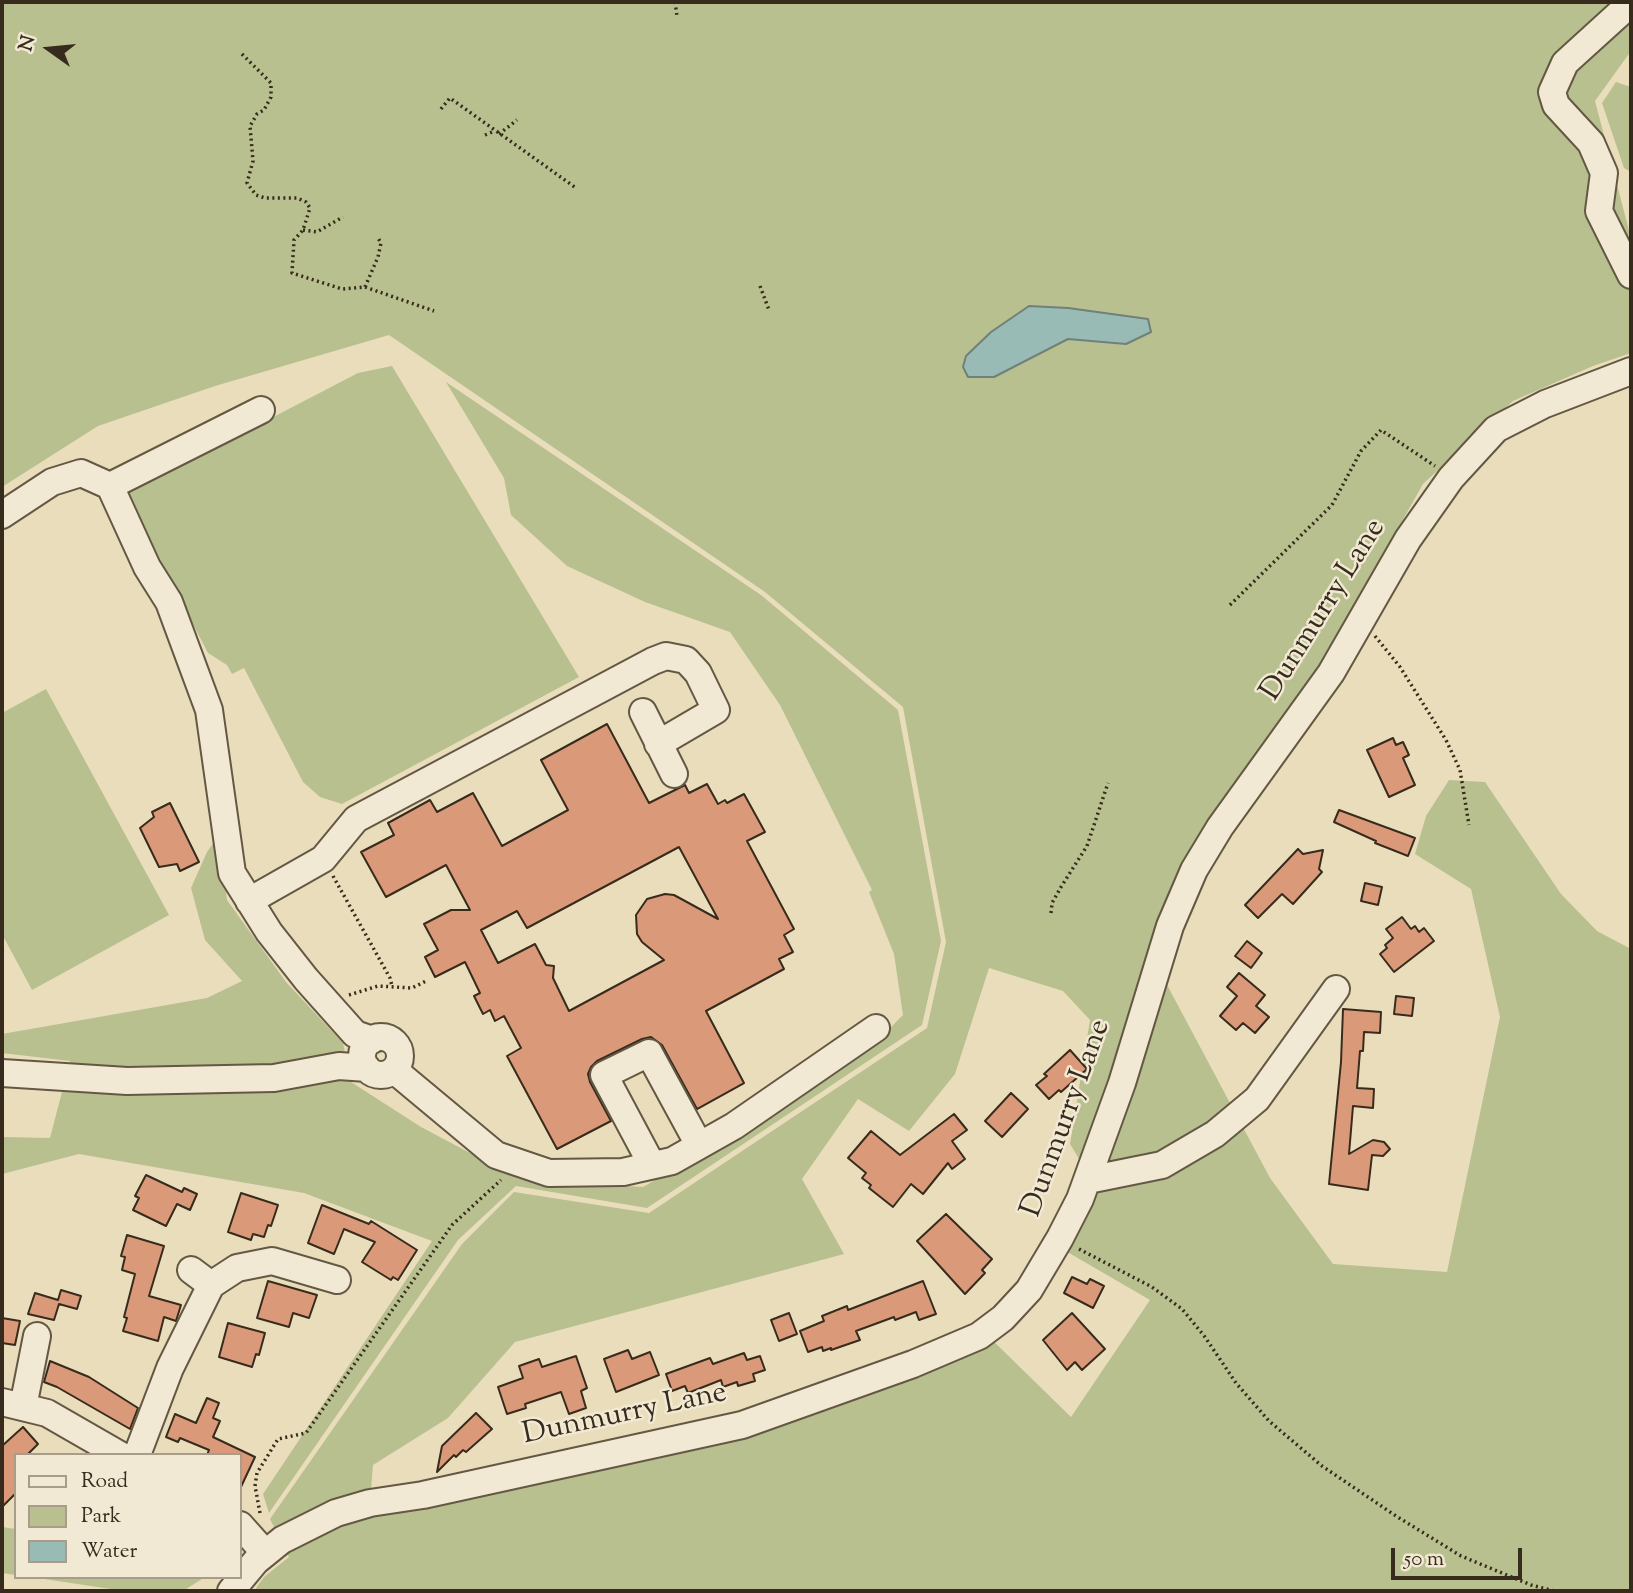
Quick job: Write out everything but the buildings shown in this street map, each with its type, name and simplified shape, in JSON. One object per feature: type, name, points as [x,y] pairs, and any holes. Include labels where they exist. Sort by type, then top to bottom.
[{"type":"street","points":[[1631,3],[1565,63],[1552,92],[1556,105],[1591,143],[1604,173],[1599,211],[1631,275]]},
{"type":"street","name":"Dunmurry Lane","points":[[242,1579],[282,1539],[336,1513],[370,1503],[423,1495],[741,1425],[913,1364],[979,1336],[1003,1318],[1029,1290],[1060,1238],[1088,1180],[1122,1083],[1170,926],[1194,870],[1220,827],[1331,673],[1408,539],[1451,478],[1488,437],[1510,420],[1631,371]]},
{"type":"street","points":[[110,486],[261,410]]},
{"type":"street","points":[[2,515],[52,482],[81,473],[110,486],[147,567],[169,602],[209,710],[232,873],[269,932],[326,1001],[355,1034],[372,1040]]},
{"type":"street","points":[[250,901],[323,859],[356,819],[666,656],[686,660],[698,673],[718,715],[659,744]]},
{"type":"street","points":[[643,712],[674,774]]},
{"type":"street","points":[[1088,1180],[1162,1165],[1215,1134],[1257,1099],[1336,989]]},
{"type":"street","points":[[394,1070],[496,1155],[550,1173],[623,1172],[672,1161],[734,1126],[876,1028]]},
{"type":"street","points":[[383,1037],[398,1047],[400,1059],[394,1070],[383,1075],[366,1068],[363,1050],[372,1040],[383,1037]]},
{"type":"street","points":[[652,1165],[604,1075],[649,1053],[699,1144]]},
{"type":"street","points":[[2,1073],[127,1081],[274,1078],[339,1066],[366,1068]]},
{"type":"street","points":[[138,1453],[201,1278],[272,1261],[337,1280]]},
{"type":"street","points":[[37,1336],[12,1404],[47,1413],[117,1453]]},
{"type":"street","points":[[250,1520],[265,1553]]},
{"type":"path","points":[[675,2],[677,16]]},
{"type":"path","points":[[242,54],[271,83],[271,97],[250,126],[253,161],[247,183],[256,195],[265,198],[297,198],[306,202],[310,208],[303,230],[294,240],[292,273],[342,289],[365,287],[434,311]]},
{"type":"path","points":[[442,109],[450,98],[576,188]]},
{"type":"path","points":[[485,135],[497,132],[517,120]]},
{"type":"path","points":[[303,230],[317,232],[343,217]]},
{"type":"path","points":[[365,287],[378,257],[381,243],[379,238]]},
{"type":"path","points":[[760,286],[769,310]]},
{"type":"path","points":[[1230,605],[1332,506],[1362,451],[1381,430],[1418,452],[1451,478]]},
{"type":"path","points":[[1361,619],[1401,667],[1446,740],[1460,771],[1469,825]]},
{"type":"path","points":[[1051,913],[1052,903],[1087,846],[1108,783]]},
{"type":"path","points":[[323,859],[392,986]]},
{"type":"path","points":[[326,1001],[377,986],[411,988],[428,980]]},
{"type":"path","points":[[250,1520],[257,1473],[278,1439],[306,1433],[452,1225],[520,1163]]},
{"type":"path","points":[[1060,1238],[1152,1287],[1182,1310],[1205,1337],[1236,1383],[1269,1421],[1322,1466],[1461,1556],[1531,1585],[1554,1591]]},
{"type":"green space","points":[[2,2],[1631,2],[1631,51],[1595,101],[1631,238],[1631,353],[1593,366],[1513,401],[1423,484],[1317,672],[1164,915],[1147,953],[1166,983],[1270,1178],[1333,1264],[1447,1272],[1500,1017],[1471,889],[1415,854],[1426,816],[1449,780],[1485,782],[1561,894],[1597,931],[1631,949],[1631,1591],[254,1591],[264,1577],[289,1557],[270,1519],[462,1244],[514,1192],[649,1213],[927,1028],[946,942],[903,707],[765,592],[389,335],[215,386],[98,426],[2,487]],"holes":[[[989,968],[1063,991],[1090,1020],[1070,1144],[1093,1182],[1064,1250],[1150,1300],[1071,1417],[984,1332],[742,1425],[370,1502],[373,1465],[448,1418],[515,1342],[844,1254],[802,1179],[858,1099],[909,1131],[955,1074]]]},
{"type":"green space","points":[[1616,82],[1631,87],[1631,172],[1624,168],[1602,103]]},
{"type":"green space","points":[[392,366],[579,677],[342,804],[320,797],[303,782],[244,668],[232,674],[227,665],[208,653],[125,494],[358,373]]},
{"type":"green space","points":[[446,382],[761,595],[898,710],[941,941],[922,1025],[647,1208],[516,1186],[458,1240],[269,1513],[263,1494],[432,1241],[304,1193],[79,1154],[2,1174],[2,1137],[50,1138],[70,1061],[2,1053],[2,1034],[207,998],[242,981],[205,940],[191,888],[207,852],[219,835],[227,900],[286,982],[343,1043],[351,1082],[421,1127],[519,1179],[643,1187],[731,1136],[888,1030],[903,1015],[894,954],[869,892],[872,890],[780,705],[730,632],[645,602],[567,566],[511,515],[504,478]]},
{"type":"green space","points":[[46,689],[169,915],[32,990],[2,934],[2,713]]},
{"type":"green space","points":[[2,1527],[14,1529],[14,1575],[2,1573]]},
{"type":"green space","points":[[44,1579],[202,1579],[183,1591],[124,1591]]},
{"type":"water","points":[[1029,306],[1068,308],[1148,319],[1151,332],[1126,344],[1068,339],[994,377],[968,377],[963,367],[966,356],[991,332]]}]
